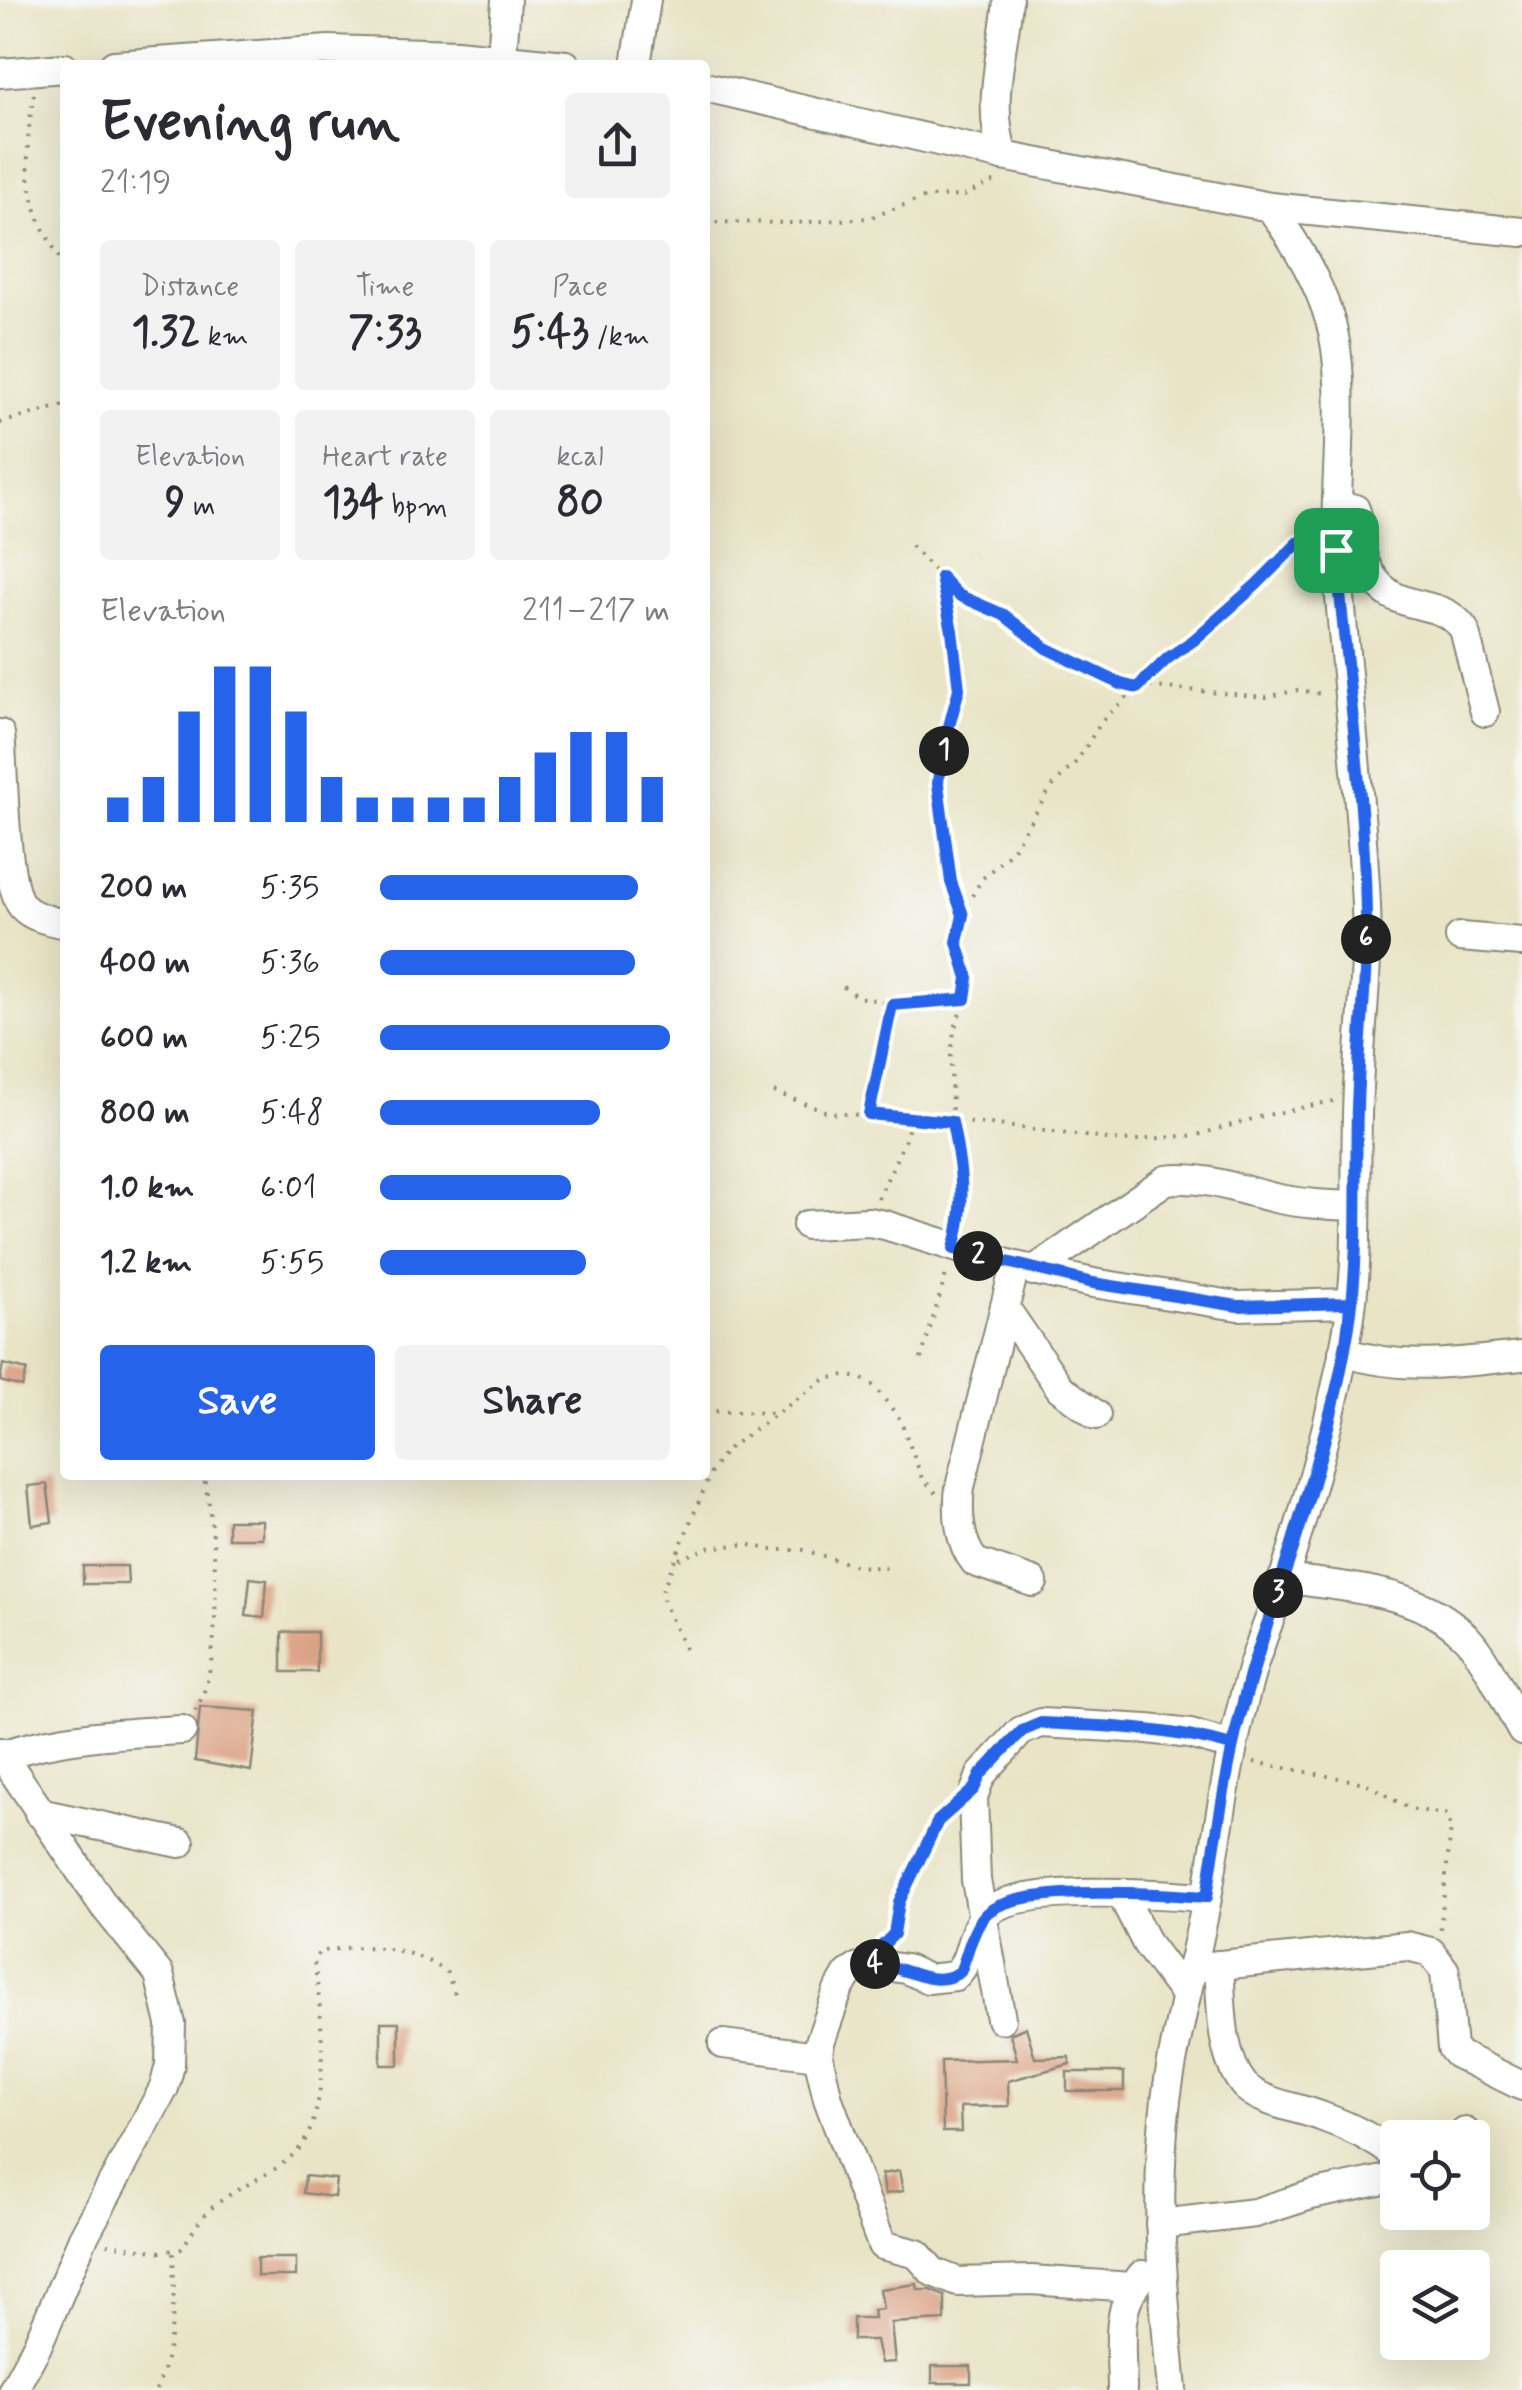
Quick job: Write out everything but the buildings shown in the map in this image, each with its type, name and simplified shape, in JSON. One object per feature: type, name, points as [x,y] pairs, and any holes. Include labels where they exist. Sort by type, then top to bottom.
[{"type":"street","points":[[502,57],[506,0]]},
{"type":"street","points":[[637,60],[646,0]]},
{"type":"street","points":[[1006,170],[996,132],[994,104],[995,74],[1008,0]]},
{"type":"street","points":[[186,60],[329,50],[526,60]]},
{"type":"street","points":[[0,73],[53,69]]},
{"type":"street","points":[[710,88],[1006,170],[1270,207],[1522,232]]},
{"type":"street","points":[[1172,2390],[1160,2264],[1166,2100],[1198,1976],[1231,1752],[1252,1671],[1284,1578],[1344,1352],[1366,993],[1366,908],[1337,535],[1336,342],[1294,240],[1270,207]]},
{"type":"street","points":[[1338,505],[1356,509],[1366,563],[1382,588],[1402,602],[1445,611],[1457,620],[1464,630],[1485,712]]},
{"type":"street","points":[[0,734],[8,852],[17,894],[22,906],[36,916],[60,923]]},
{"type":"street","points":[[1460,936],[1522,942]]},
{"type":"street","points":[[1034,1582],[975,1562],[963,1541],[960,1518],[960,1487],[1004,1308],[1024,1268],[1166,1180],[1182,1178],[1276,1198],[1355,1206]]},
{"type":"street","points":[[808,1225],[874,1224],[1024,1268],[1238,1306],[1350,1303]]},
{"type":"street","points":[[1004,1308],[1060,1388],[1096,1415]]},
{"type":"street","points":[[1344,1352],[1374,1362],[1406,1366],[1522,1356]]},
{"type":"street","points":[[1284,1578],[1381,1594],[1441,1616],[1468,1639],[1518,1717]]},
{"type":"street","points":[[1001,2019],[976,1880],[974,1789],[981,1774],[1022,1731],[1038,1723],[1190,1734],[1231,1752]]},
{"type":"street","points":[[13,2390],[37,2346],[83,2238],[164,2088],[170,2065],[172,2024],[160,1974],[104,1906],[1,1756],[81,1736],[182,1730]]},
{"type":"street","points":[[39,1813],[180,1843]]},
{"type":"street","points":[[1132,2288],[1031,2280],[958,2282],[933,2272],[916,2254],[882,2245],[828,2099],[818,2056],[820,2042],[848,1974],[862,1966],[896,1967],[935,1980],[955,1976],[982,1917],[998,1906],[1070,1893],[1207,1897]]},
{"type":"street","points":[[1121,1893],[1147,1944],[1198,1976],[1246,2087],[1340,2124],[1380,2147]]},
{"type":"street","points":[[1198,1976],[1407,1946],[1431,1952],[1444,1971],[1452,2048],[1456,2054],[1522,2086]]},
{"type":"street","points":[[724,2044],[818,2056]]},
{"type":"street","points":[[1160,2224],[1254,2213],[1380,2180]]},
{"type":"street","points":[[1122,2390],[1122,2309],[1144,2273],[1160,2264]]},
{"type":"path","points":[[53,69],[27,128],[26,152],[42,226],[60,260]]},
{"type":"path","points":[[710,222],[794,223],[869,218],[926,197],[964,196],[1006,170]]},
{"type":"path","points":[[0,423],[60,407]]},
{"type":"path","points":[[921,1359],[954,1249],[963,1196],[961,1160],[952,1122],[951,1054],[968,978],[957,942],[963,915],[982,880],[1010,852],[1102,720],[1168,658],[1256,585],[1298,543],[1337,535]]},
{"type":"path","points":[[911,546],[958,595],[1004,615],[1046,648],[1121,684],[1266,698],[1298,690],[1351,703]]},
{"type":"path","points":[[941,577],[959,689],[940,760],[938,784],[951,882],[963,915]]},
{"type":"path","points":[[844,987],[858,997],[894,1004],[965,999]]},
{"type":"path","points":[[869,1114],[885,1029],[894,1004]]},
{"type":"path","points":[[774,1092],[830,1113],[1034,1129],[1094,1140],[1156,1140],[1197,1135],[1326,1101],[1357,1100]]},
{"type":"path","points":[[874,1224],[879,1196],[906,1138],[910,1118]]},
{"type":"path","points":[[710,1475],[732,1443],[826,1378],[839,1375],[862,1379],[874,1386],[900,1419],[922,1478],[960,1518]]},
{"type":"path","points":[[710,1411],[773,1413]]},
{"type":"path","points":[[182,1730],[201,1703],[214,1628],[213,1511],[205,1480]]},
{"type":"path","points":[[685,1650],[662,1595],[663,1586],[708,1480]]},
{"type":"path","points":[[677,1560],[707,1548],[746,1544],[766,1550],[804,1550],[856,1566],[888,1568]]},
{"type":"path","points":[[1231,1752],[1366,1783],[1410,1809],[1446,1814],[1451,1828],[1440,1938],[1431,1952]]},
{"type":"path","points":[[862,1966],[894,1934],[899,1902],[936,1824],[974,1789]]},
{"type":"path","points":[[83,2238],[173,2252],[181,2248],[216,2204],[288,2158],[305,2138],[312,2124],[323,2067],[314,1962],[319,1952],[360,1948],[406,1950],[447,1972],[458,1999]]},
{"type":"path","points":[[156,2390],[164,2372],[170,2338],[175,2286],[173,2252]]},
{"type":"route","points":[[1336,550],[1337,535],[1298,543],[1256,585],[1137,688],[1046,648],[1004,615],[958,595],[941,577],[959,689],[940,760],[938,784],[951,882],[963,915],[957,942],[968,988],[965,999],[892,1005],[869,1114],[952,1122],[961,1160],[963,1196],[954,1249],[1093,1283],[1238,1306],[1350,1303],[1350,1322],[1312,1478],[1252,1671],[1232,1746],[1190,1734],[1148,1729],[1041,1723],[1026,1728],[981,1774],[974,1789],[938,1821],[899,1902],[894,1934],[862,1966],[896,1967],[935,1980],[955,1976],[968,1955],[982,1917],[1014,1902],[1070,1893],[1207,1897],[1232,1746],[1312,1478],[1333,1402],[1350,1322],[1357,1100],[1366,993],[1366,908],[1356,752],[1336,550]]}]
